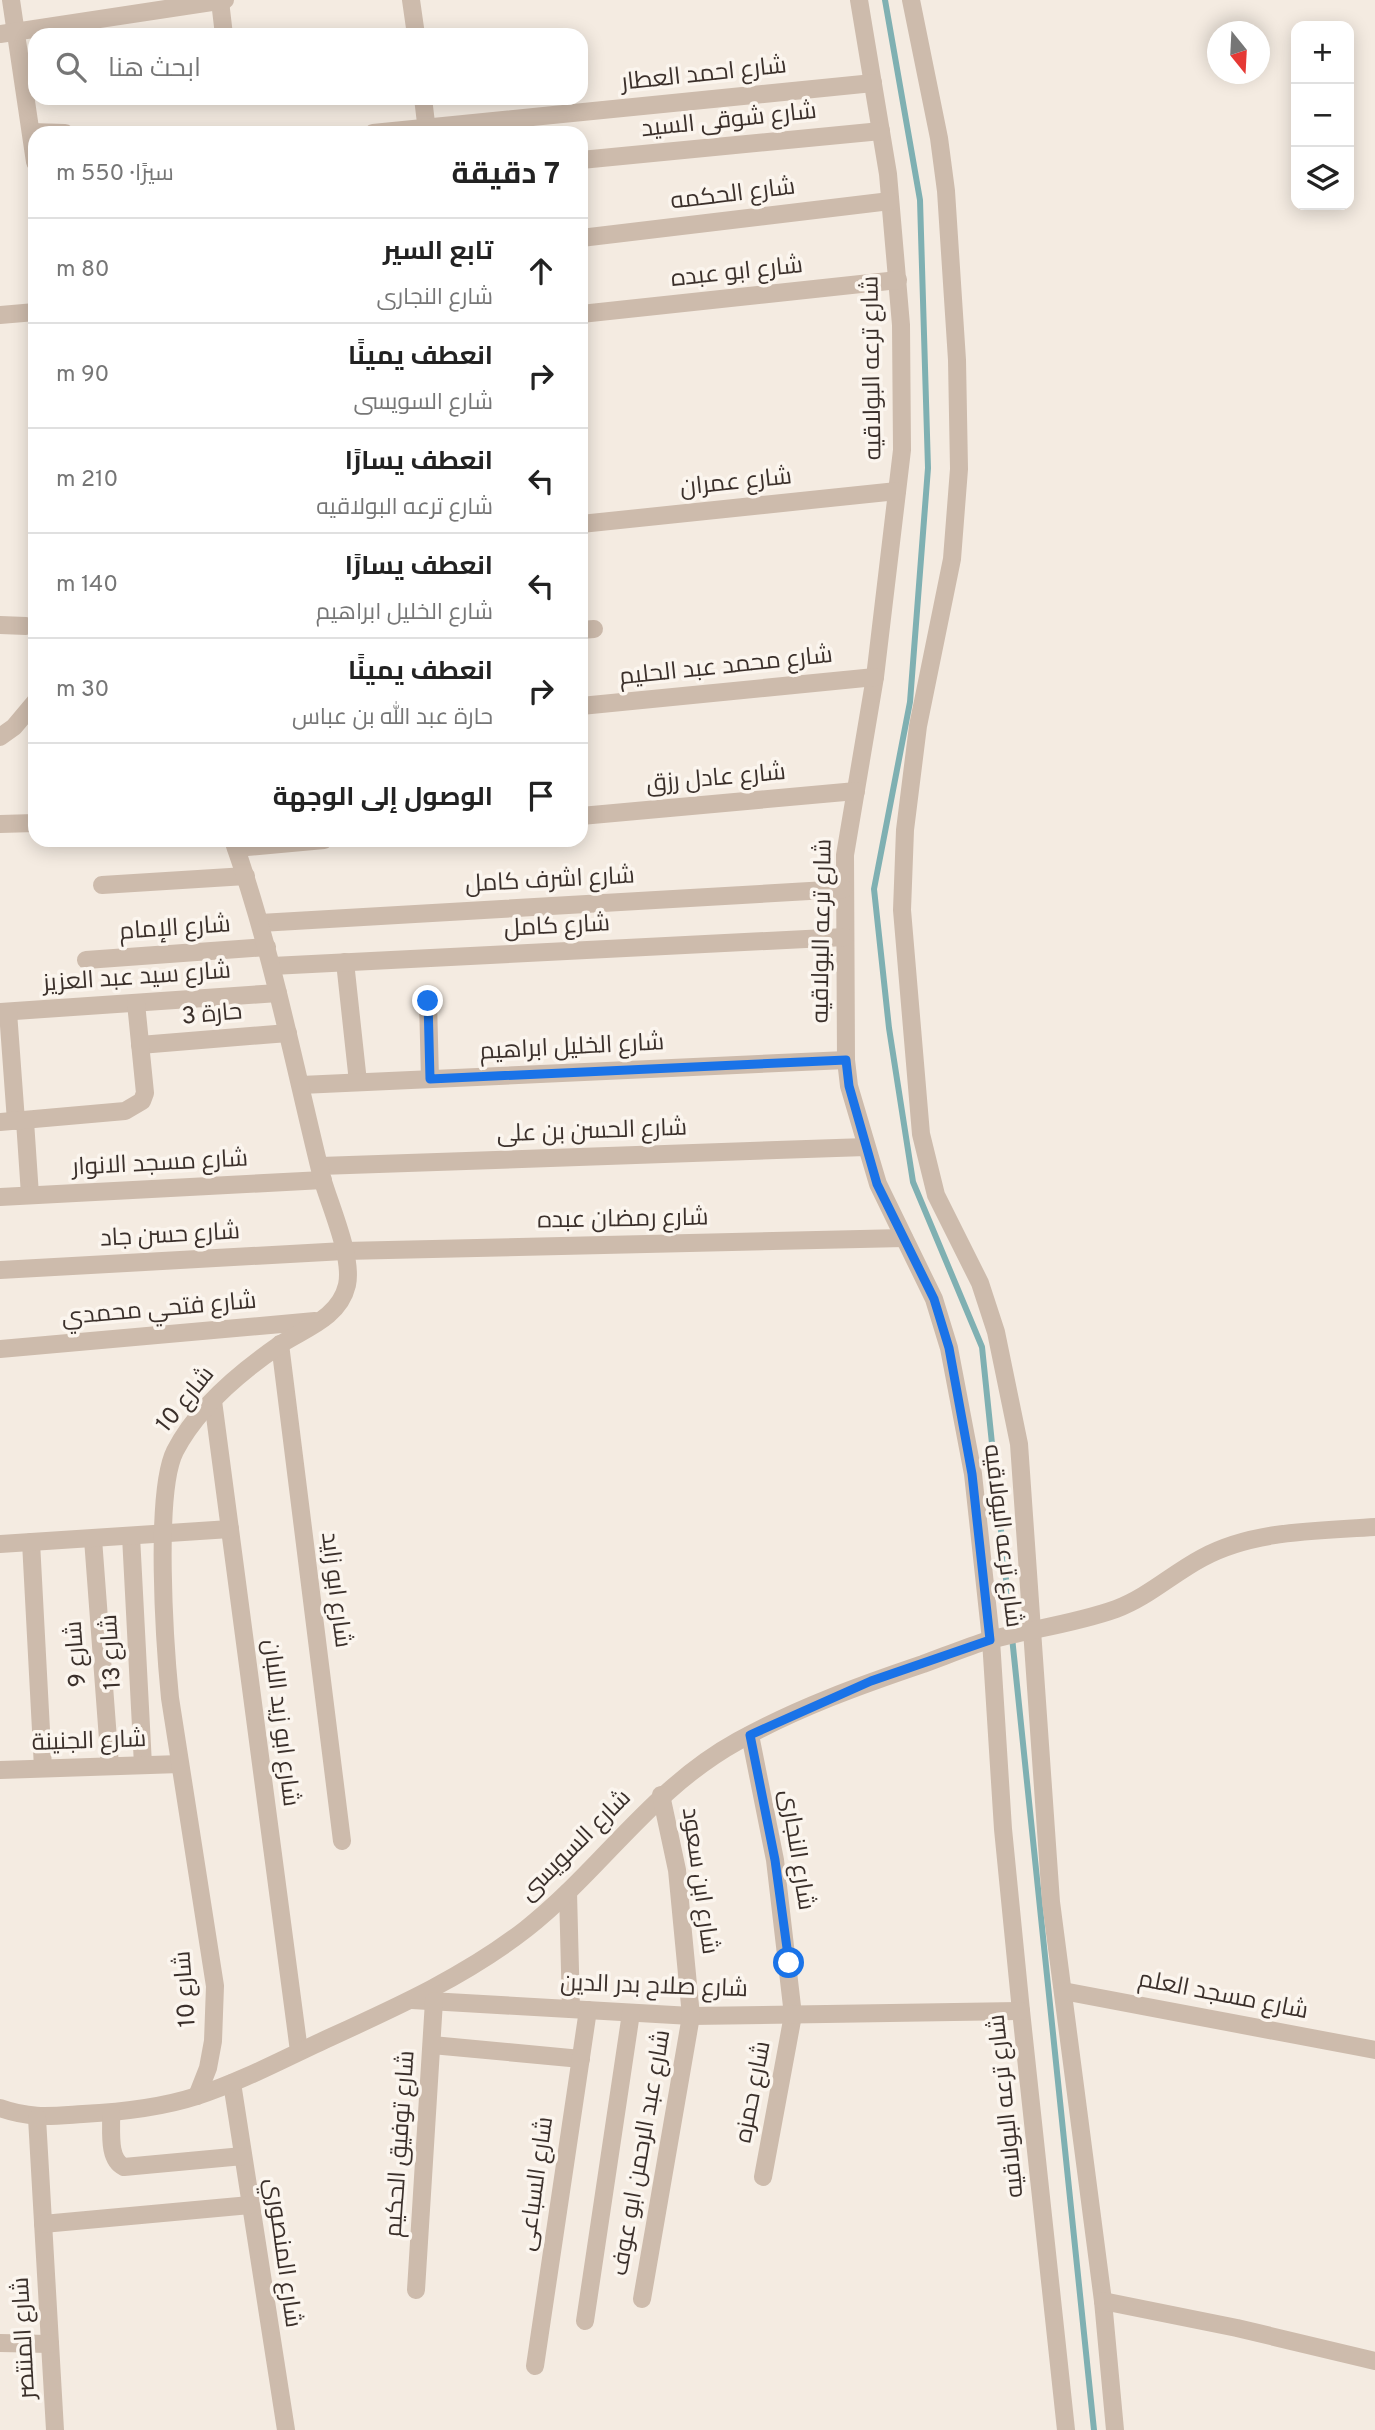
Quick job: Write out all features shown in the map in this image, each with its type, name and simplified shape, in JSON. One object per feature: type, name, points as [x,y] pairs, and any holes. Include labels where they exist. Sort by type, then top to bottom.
[{"type":"street","points":[[11,0],[7,33],[30,126]]},
{"type":"street","points":[[40,28],[225,0]]},
{"type":"street","points":[[411,0],[414,28]]},
{"type":"street","name":"شارع ترعه البولاقيه","points":[[859,0],[881,131],[898,280],[902,450],[875,677],[845,855],[846,1060],[849,1086],[877,1184],[934,1299],[949,1348],[972,1474],[994,1639],[1003,1829],[1066,2430]]},
{"type":"street","name":"شارع ترعه البولاقيه","points":[[911,0],[946,191],[957,348],[959,469],[952,559],[918,726],[906,817],[902,910],[921,1134],[936,1195],[981,1283],[1008,1381],[1018,1444],[1050,1889],[1102,2301],[1115,2430]]},
{"type":"street","points":[[220,1],[223,28]]},
{"type":"street","points":[[7,33],[28,30]]},
{"type":"street","name":"شارع احمد العطار","points":[[470,126],[873,83]]},
{"type":"street","points":[[425,105],[432,126]]},
{"type":"street","name":"شارع شوقى السيد","points":[[588,159],[881,131]]},
{"type":"street","name":"شارع الحكمه","points":[[588,237],[890,201]]},
{"type":"street","name":"شارع ابو عبده","points":[[588,313],[898,280]]},
{"type":"street","points":[[0,315],[28,313]]},
{"type":"street","name":"شارع عمران","points":[[588,523],[897,491]]},
{"type":"street","points":[[0,625],[26,626]]},
{"type":"street","name":"شارع محمد عبد الحليم","points":[[588,705],[875,677]]},
{"type":"street","points":[[0,737],[14,727],[28,710]]},
{"type":"street","name":"شارع عادل رزق","points":[[588,815],[856,791]]},
{"type":"street","points":[[0,824],[28,823]]},
{"type":"street","name":"شارع 10","points":[[197,2096],[208,2068],[213,2041],[215,1986],[180,1764],[166,1651],[165,1489],[174,1452],[213,1401],[232,1381],[281,1344],[322,1321],[339,1304],[347,1284],[344,1251],[321,1173],[272,966],[235,847]]},
{"type":"street","points":[[102,885],[246,876]]},
{"type":"street","name":"شارع اشرف كامل","points":[[260,923],[844,889]]},
{"type":"street","name":"شارع كامل","points":[[272,966],[845,937]]},
{"type":"street","name":"شارع الإمام","points":[[86,960],[267,947]]},
{"type":"street","points":[[345,962],[358,1083]]},
{"type":"street","name":"شارع سيد عبد العزيز","points":[[2,1012],[278,993]]},
{"type":"street","points":[[428,1001],[430,1079]]},
{"type":"street","points":[[14,1121],[135,1108],[145,1093],[136,1003]]},
{"type":"street","points":[[2,1012],[14,1121],[30,1195]]},
{"type":"street","name":"حارة 3","points":[[139,1045],[288,1033]]},
{"type":"street","name":"شارع الخليل ابراهيم","points":[[301,1085],[846,1060]]},
{"type":"street","name":"شارع الحسن بن على","points":[[321,1173],[866,1147]]},
{"type":"street","name":"شارع مسجد الانوار","points":[[0,1197],[321,1173]]},
{"type":"street","name":"شارع رمضان عبده","points":[[344,1251],[904,1238]]},
{"type":"street","name":"شارع حسن جاد","points":[[0,1270],[344,1251]]},
{"type":"street","name":"شارع فتحي محمدي","points":[[0,1349],[322,1321]]},
{"type":"street","name":"شارع ابو زايد","points":[[281,1344],[342,1841]]},
{"type":"street","name":"شارع ابو زيد اللبان","points":[[213,1401],[299,2051]]},
{"type":"street","points":[[1031,1632],[1114,1609],[1138,1599],[1202,1558],[1229,1546],[1300,1532],[1375,1527]]},
{"type":"street","points":[[0,1544],[230,1529]]},
{"type":"street","name":"شارع 13","points":[[131,1536],[143,1765]]},
{"type":"street","name":"شارع 9","points":[[93,1539],[110,1766]]},
{"type":"street","points":[[31,1542],[43,1768]]},
{"type":"street","name":"شارع السويسى","points":[[0,2108],[37,2118],[111,2113],[160,2106],[197,2096],[232,2082],[412,2000],[481,1960],[526,1929],[568,1892],[661,1795],[695,1767],[750,1735],[871,1681],[994,1639],[1031,1632]]},
{"type":"street","name":"شارع النجارى","points":[[750,1735],[775,1860],[793,2015]]},
{"type":"street","name":"شارع الجنينة","points":[[0,1769],[180,1764]]},
{"type":"street","name":"شارع ابن سعود","points":[[661,1795],[677,1870],[691,2016]]},
{"type":"street","name":"شارع السباعى","points":[[536,2366],[580,2059],[579,2010],[568,1892]]},
{"type":"street","name":"شارع مسجد العلم","points":[[1063,1991],[1375,2050]]},
{"type":"street","name":"شارع صلاح بدر الدين","points":[[412,2000],[691,2016],[1021,2011]]},
{"type":"street","name":"شارع توفيق الحكيم","points":[[416,2290],[434,2001]]},
{"type":"street","points":[[585,2321],[631,2013]]},
{"type":"street","name":"شارع حمزه","points":[[763,2177],[793,2015]]},
{"type":"street","name":"شارع عبد الرحمن ابو عوف","points":[[642,2299],[691,2016]]},
{"type":"street","points":[[432,2045],[580,2059]]},
{"type":"street","name":"شارع المنصوري","points":[[232,2082],[286,2430]]},
{"type":"street","points":[[111,2113],[113,2155],[124,2167],[243,2156]]},
{"type":"street","name":"شارع المنتصر","points":[[37,2118],[55,2430]]},
{"type":"street","points":[[43,2224],[250,2206]]},
{"type":"street","points":[[1102,2301],[1237,2328],[1375,2361]]},
{"type":"street","points":[[0,2343],[50,2344]]},
{"type":"waterway","points":[[885,0],[920,200],[928,468],[910,702],[874,889],[889,1028],[913,1182],[982,1347],[1094,2430]]},
{"type":"route","points":[[428,1001],[430,1079],[846,1060],[849,1086],[877,1184],[934,1299],[949,1348],[972,1474],[990,1640],[871,1681],[750,1735],[775,1860],[789,1963]]}]
